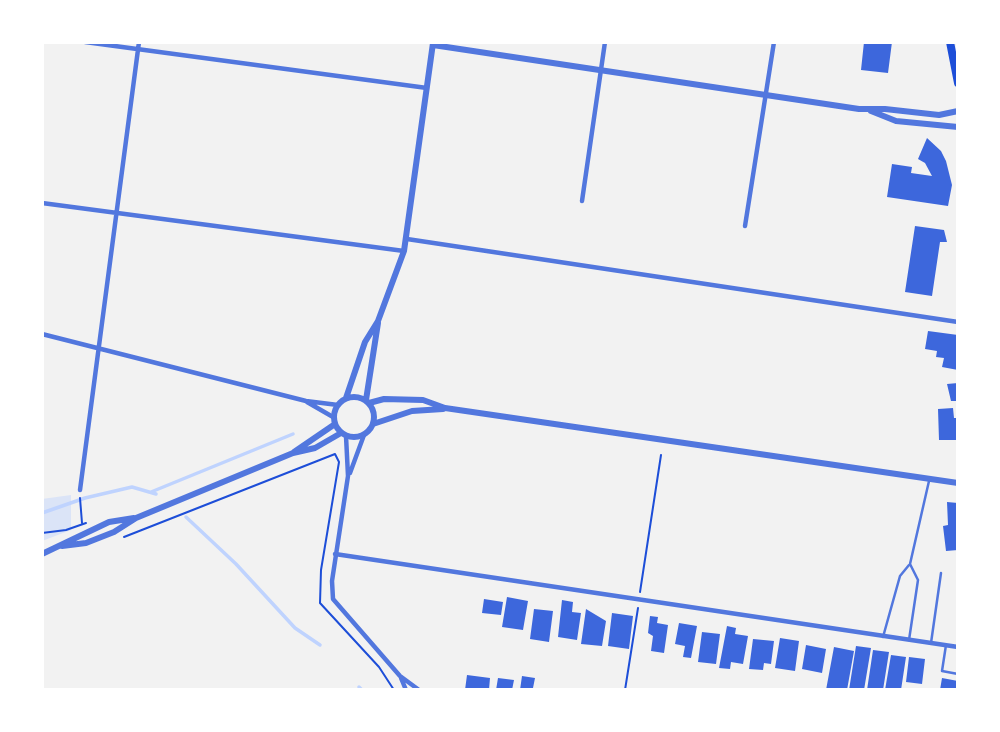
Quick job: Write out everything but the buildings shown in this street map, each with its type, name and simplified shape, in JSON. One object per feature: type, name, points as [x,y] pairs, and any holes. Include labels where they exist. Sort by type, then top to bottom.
[{"type":"highway","points":[[950,42],[958,83]]},
{"type":"street","points":[[85,42],[427,88]]},
{"type":"street","points":[[80,490],[139,42]]},
{"type":"street","points":[[582,201],[605,42]]},
{"type":"street","points":[[745,226],[774,42]]},
{"type":"street","points":[[373,424],[374,413],[368,402],[379,321],[407,239],[433,43],[870,111],[896,121],[958,127]]},
{"type":"street","points":[[870,111],[885,108],[939,115],[958,111]]},
{"type":"street","points":[[42,203],[404,251]]},
{"type":"street","points":[[407,239],[958,322]]},
{"type":"street","points":[[293,453],[334,421],[338,405],[346,398],[365,342],[379,321]]},
{"type":"street","points":[[42,334],[306,401],[338,405]]},
{"type":"street","points":[[346,398],[368,402],[384,399],[423,400],[445,408],[958,484]]},
{"type":"street","points":[[306,401],[334,421],[344,434],[348,476]]},
{"type":"street","points":[[419,690],[400,676],[333,599],[335,554],[348,476],[364,435],[373,424],[412,411],[445,408]]},
{"type":"street","points":[[42,554],[114,532],[136,518],[293,453],[315,448],[344,434],[364,435]]},
{"type":"street","points":[[335,554],[958,647]]},
{"type":"street","points":[[400,676],[406,690]]},
{"type":"lane","points":[[883,637],[900,576],[910,564],[929,480]]},
{"type":"lane","points":[[909,640],[918,580],[910,564]]},
{"type":"lane","points":[[931,643],[941,573]]},
{"type":"lane","points":[[946,645],[943,671],[958,674]]},
{"type":"path","points":[[123,537],[335,454],[339,462],[321,569],[320,603],[379,667],[394,690]]},
{"type":"path","points":[[625,690],[661,455]]},
{"type":"path","points":[[80,490],[82,523]]},
{"type":"path","points":[[42,533],[66,530],[88,522],[89,526]]},
{"type":"shaded area","points":[[71,495],[71,530],[42,541],[42,499]]},
{"type":"waterway","points":[[151,492],[293,434]]},
{"type":"waterway","points":[[42,513],[85,498],[132,487],[156,494]]},
{"type":"waterway","points":[[186,517],[236,564],[295,628],[320,645]]},
{"type":"waterway","points":[[359,687],[362,690]]}]
